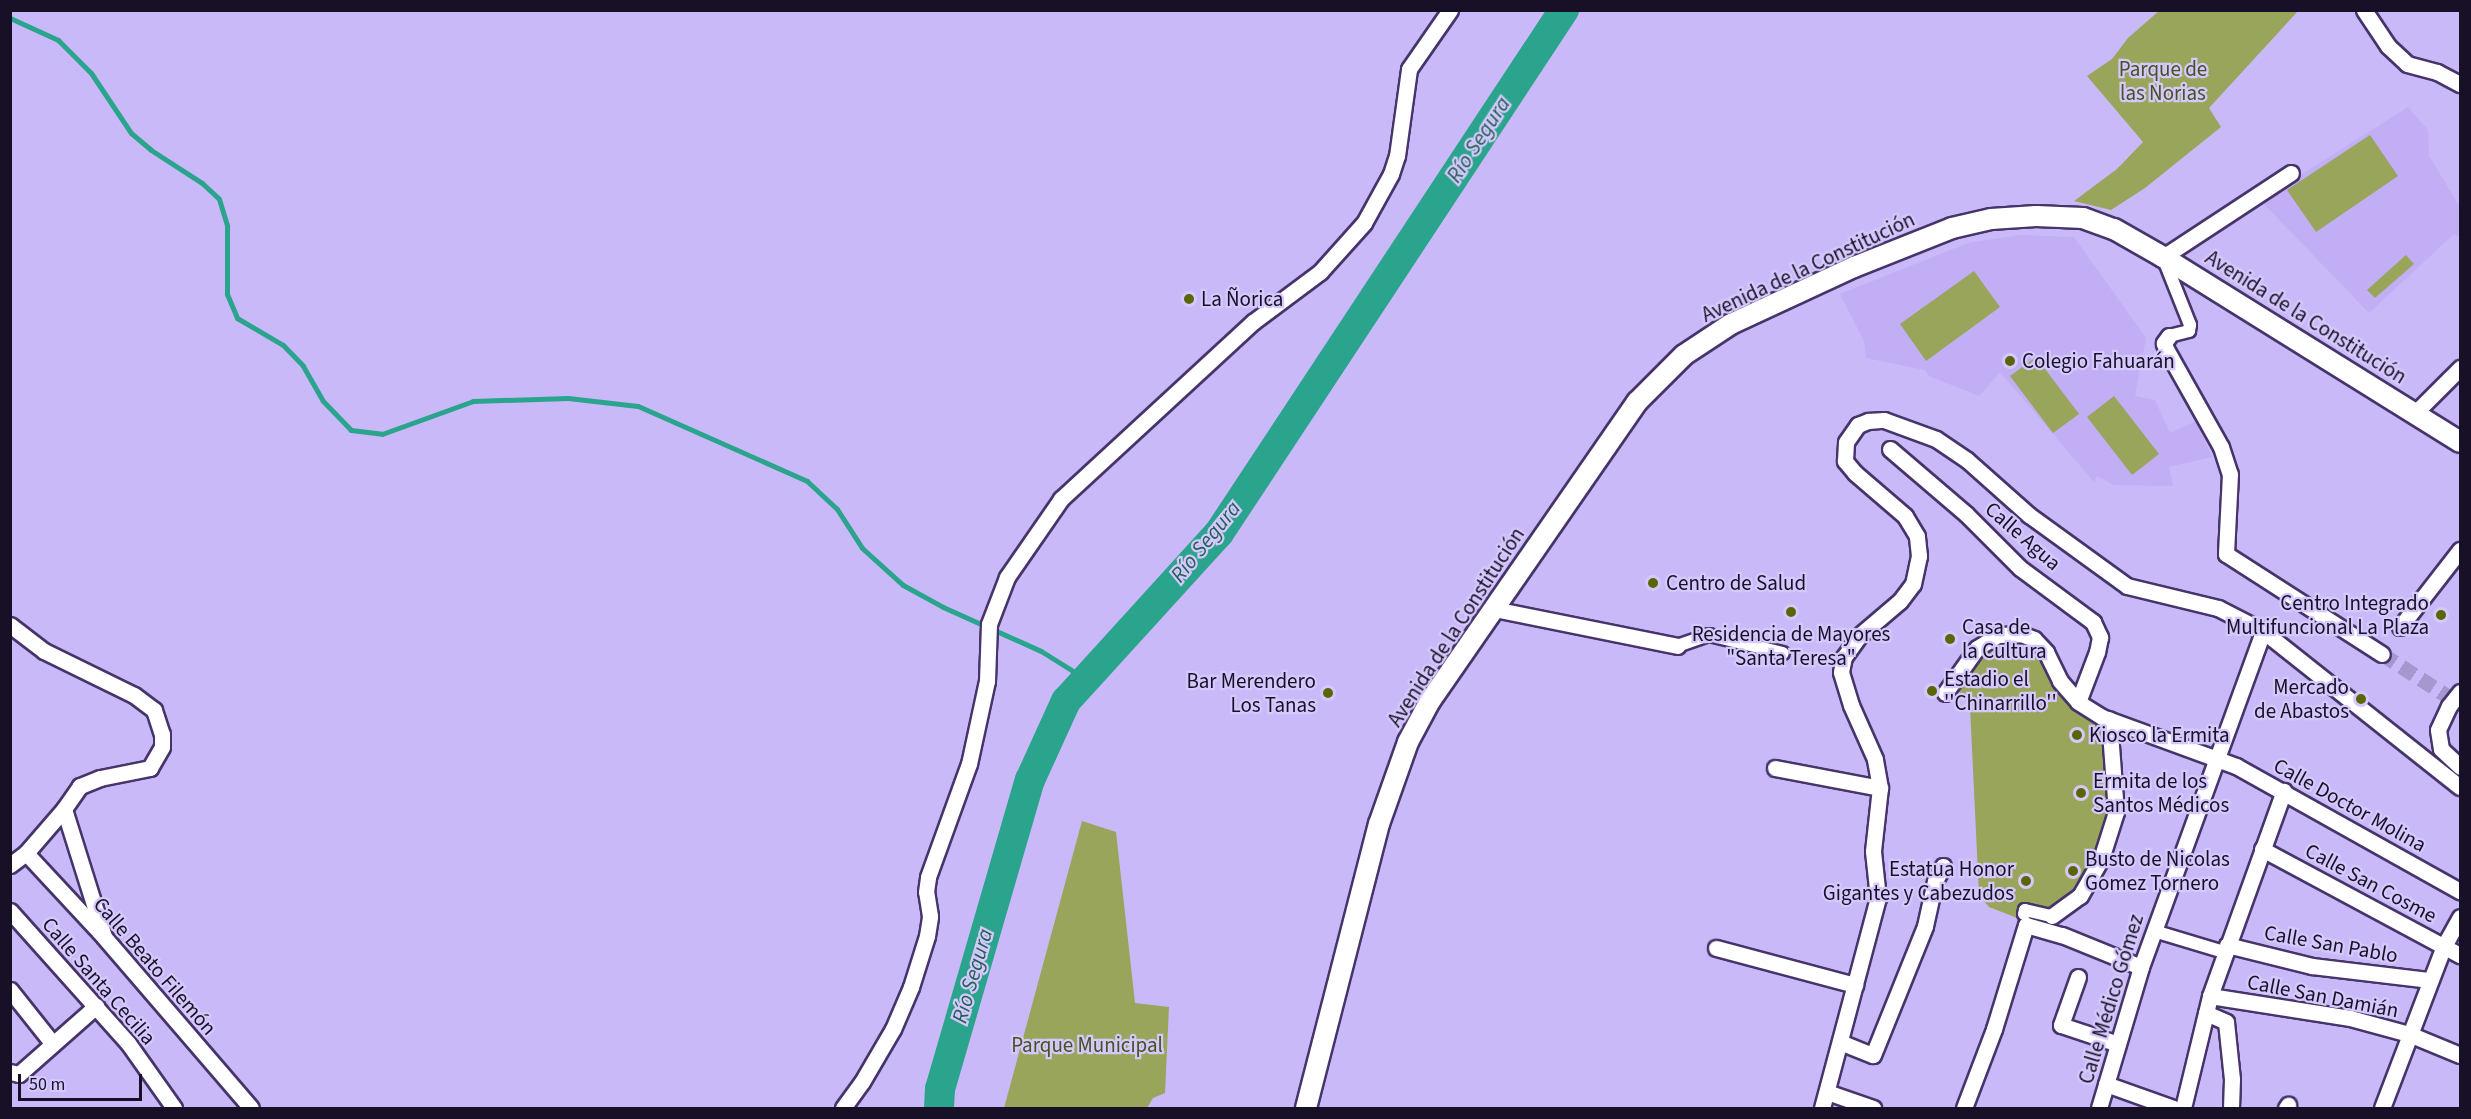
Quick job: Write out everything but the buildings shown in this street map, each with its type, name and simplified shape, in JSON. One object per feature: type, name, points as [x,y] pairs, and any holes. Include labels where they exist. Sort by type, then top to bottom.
[{"type":"street","points":[[843,1108],[862,1082],[893,1029],[911,987],[924,946],[930,916],[926,892],[928,877],[969,764],[987,681],[989,624],[1007,577],[1061,500],[1253,322],[1320,272],[1364,223],[1391,174],[1397,156],[1409,69],[1450,10]]},
{"type":"street","points":[[2364,10],[2388,46],[2408,64],[2437,72],[2460,84]]},
{"type":"street","points":[[2291,172],[2163,257],[2190,325],[2189,331],[2169,336],[2164,343],[2221,447],[2230,474],[2226,554],[2382,654]]},
{"type":"street","name":"Avenida de la Constitución","points":[[1306,1108],[1389,791],[1408,742],[1430,701],[1637,402],[1684,355],[1731,324],[1909,244],[1952,228],[1990,219],[2036,216],[2083,218],[2114,229],[2163,257],[2460,442]]},
{"type":"street","points":[[2415,413],[2460,368]]},
{"type":"street","points":[[1822,1108],[1878,898],[1874,851],[1880,788],[1875,759],[1851,705],[1841,672],[1844,657],[1860,635],[1900,601],[1913,584],[1919,556],[1917,536],[1905,516],[1855,473],[1845,461],[1846,442],[1858,425],[1868,421],[1884,420],[1936,439],[1967,460],[2029,515],[2127,586],[2218,608],[2263,631],[2460,787]]},
{"type":"street","name":"Calle Agua","points":[[1890,449],[1966,514],[2020,568],[2093,622],[2100,637],[2097,652],[2078,702]]},
{"type":"street","points":[[2400,627],[2460,550]]},
{"type":"street","points":[[1494,609],[1677,646],[1709,635],[1783,653]]},
{"type":"street","points":[[10,625],[44,651],[112,684],[154,710],[162,734],[162,747],[150,768],[100,778],[80,786],[64,809],[26,853],[10,865]]},
{"type":"street","name":"Calle Médico Gómez","points":[[2099,1108],[2141,967],[2263,631]]},
{"type":"street","points":[[1945,693],[1977,648],[1998,635],[2021,634],[2034,639],[2046,652],[2060,681],[2078,702]]},
{"type":"street","points":[[2460,692],[2449,706],[2438,730],[2441,749],[2460,767]]},
{"type":"street","name":"Calle Doctor Molina","points":[[2078,702],[2109,719],[2236,766],[2460,891]]},
{"type":"street","points":[[1964,1108],[1994,1029],[2025,920],[2025,910],[2052,916],[2080,896],[2101,859],[2116,812],[2115,772],[2109,719]]},
{"type":"street","points":[[1775,768],[1880,788]]},
{"type":"street","points":[[2183,1108],[2210,996],[2284,791]]},
{"type":"street","points":[[64,809],[104,937]]},
{"type":"street","name":"Calle San Cosme","points":[[2262,849],[2460,955]]},
{"type":"street","name":"Calle Beato Filemón","points":[[26,853],[104,937],[250,1108]]},
{"type":"street","points":[[1840,1042],[1873,1055],[1925,926],[1935,881],[1943,866]]},
{"type":"street","name":"Calle Santa Cecilia","points":[[10,911],[128,1042],[174,1108]]},
{"type":"street","points":[[2382,1108],[2430,980],[2444,946],[2460,917]]},
{"type":"street","points":[[2025,920],[2141,967]]},
{"type":"street","name":"Calle San Pablo","points":[[2154,931],[2226,949],[2312,966],[2430,980]]},
{"type":"street","points":[[1716,948],[1855,985]]},
{"type":"street","points":[[2078,977],[2061,1025],[2118,1044]]},
{"type":"street","points":[[10,990],[53,1044]]},
{"type":"street","name":"Calle San Damián","points":[[2210,996],[2350,1018],[2409,1034],[2460,1054]]},
{"type":"street","points":[[10,1072],[19,1074],[96,1006]]},
{"type":"street","points":[[2206,1013],[2226,1022],[2232,1079],[2231,1108]]},
{"type":"street","points":[[2106,1084],[2173,1108]]},
{"type":"street","points":[[1827,1092],[1873,1108]]},
{"type":"shaded area","points":[[2408,107],[2428,130],[2429,156],[2460,207],[2460,237],[2454,234],[2369,313],[2263,203],[2291,181]]},
{"type":"shaded area","name":"Colegio Fahuarán","points":[[2021,235],[2074,237],[2146,338],[2135,396],[2155,400],[2170,433],[2196,421],[2212,457],[2169,467],[2173,486],[2114,485],[2097,476],[2094,482],[2000,372],[1979,396],[1929,376],[1925,370],[1866,358],[1864,341],[1840,294],[1968,243]]},
{"type":"green space","name":"Parque de las Norias","points":[[2160,10],[2298,11],[2209,108],[2221,127],[2145,188],[2111,210],[2074,201],[2117,169],[2143,142],[2087,76],[2112,59],[2128,38]]},
{"type":"green space","points":[[2370,135],[2398,176],[2316,232],[2287,190]]},
{"type":"green space","points":[[2406,255],[2414,264],[2375,298],[2367,290]]},
{"type":"green space","points":[[1974,271],[2000,307],[1926,361],[1900,324]]},
{"type":"green space","points":[[2036,357],[2079,414],[2053,433],[2010,376]]},
{"type":"green space","points":[[2114,396],[2159,454],[2132,475],[2087,417]]},
{"type":"green space","points":[[1997,640],[2027,641],[2107,727],[2109,813],[2096,855],[2077,891],[2043,928],[1989,907],[1979,895],[1970,707],[1957,689],[1989,645]]},
{"type":"green space","name":"Parque Municipal","points":[[1082,821],[1116,832],[1135,1003],[1169,1007],[1165,1093],[1153,1098],[1147,1108],[1004,1108]]},
{"type":"waterway","name":"Río Segura","points":[[939,1108],[940,1089],[1030,780],[1066,701],[1219,533],[1564,10]]},
{"type":"waterway","points":[[10,18],[58,40],[91,73],[131,133],[151,150],[202,183],[219,199],[227,226],[227,294],[237,318],[283,345],[303,366],[323,401],[351,430],[382,434],[473,401],[568,398],[638,406],[807,481],[837,509],[862,548],[903,585],[943,607],[1041,651],[1086,679]]},
{"type":"tunnel","points":[[2382,654],[2454,700]]},
{"type":"place","name":"La Ñorica","points":[[1189,299]]},
{"type":"place","name":"Colegio Fahuarán","points":[[2010,361]]},
{"type":"place","name":"Centro de Salud","points":[[1653,583]]},
{"type":"place","name":"Residencia de Mayores \"Santa Teresa\"","points":[[1791,612]]},
{"type":"place","name":"Centro Integrado Multifuncional La Plaza","points":[[2441,615]]},
{"type":"place","name":"Casa de la Cultura","points":[[1950,639]]},
{"type":"place","name":"Estadio el ''Chinarrillo''","points":[[1932,691]]},
{"type":"place","name":"Bar Merendero Los Tanas","points":[[1328,693]]},
{"type":"place","name":"Mercado de Abastos","points":[[2361,699]]},
{"type":"place","name":"Kiosco la Ermita","points":[[2077,735]]},
{"type":"place","name":"Ermita de los Santos Médicos","points":[[2081,793]]},
{"type":"place","name":"Busto de Nicolas Gomez Tornero","points":[[2073,871]]},
{"type":"place","name":"Estatua Honor Gigantes y Cabezudos","points":[[2026,881]]}]
